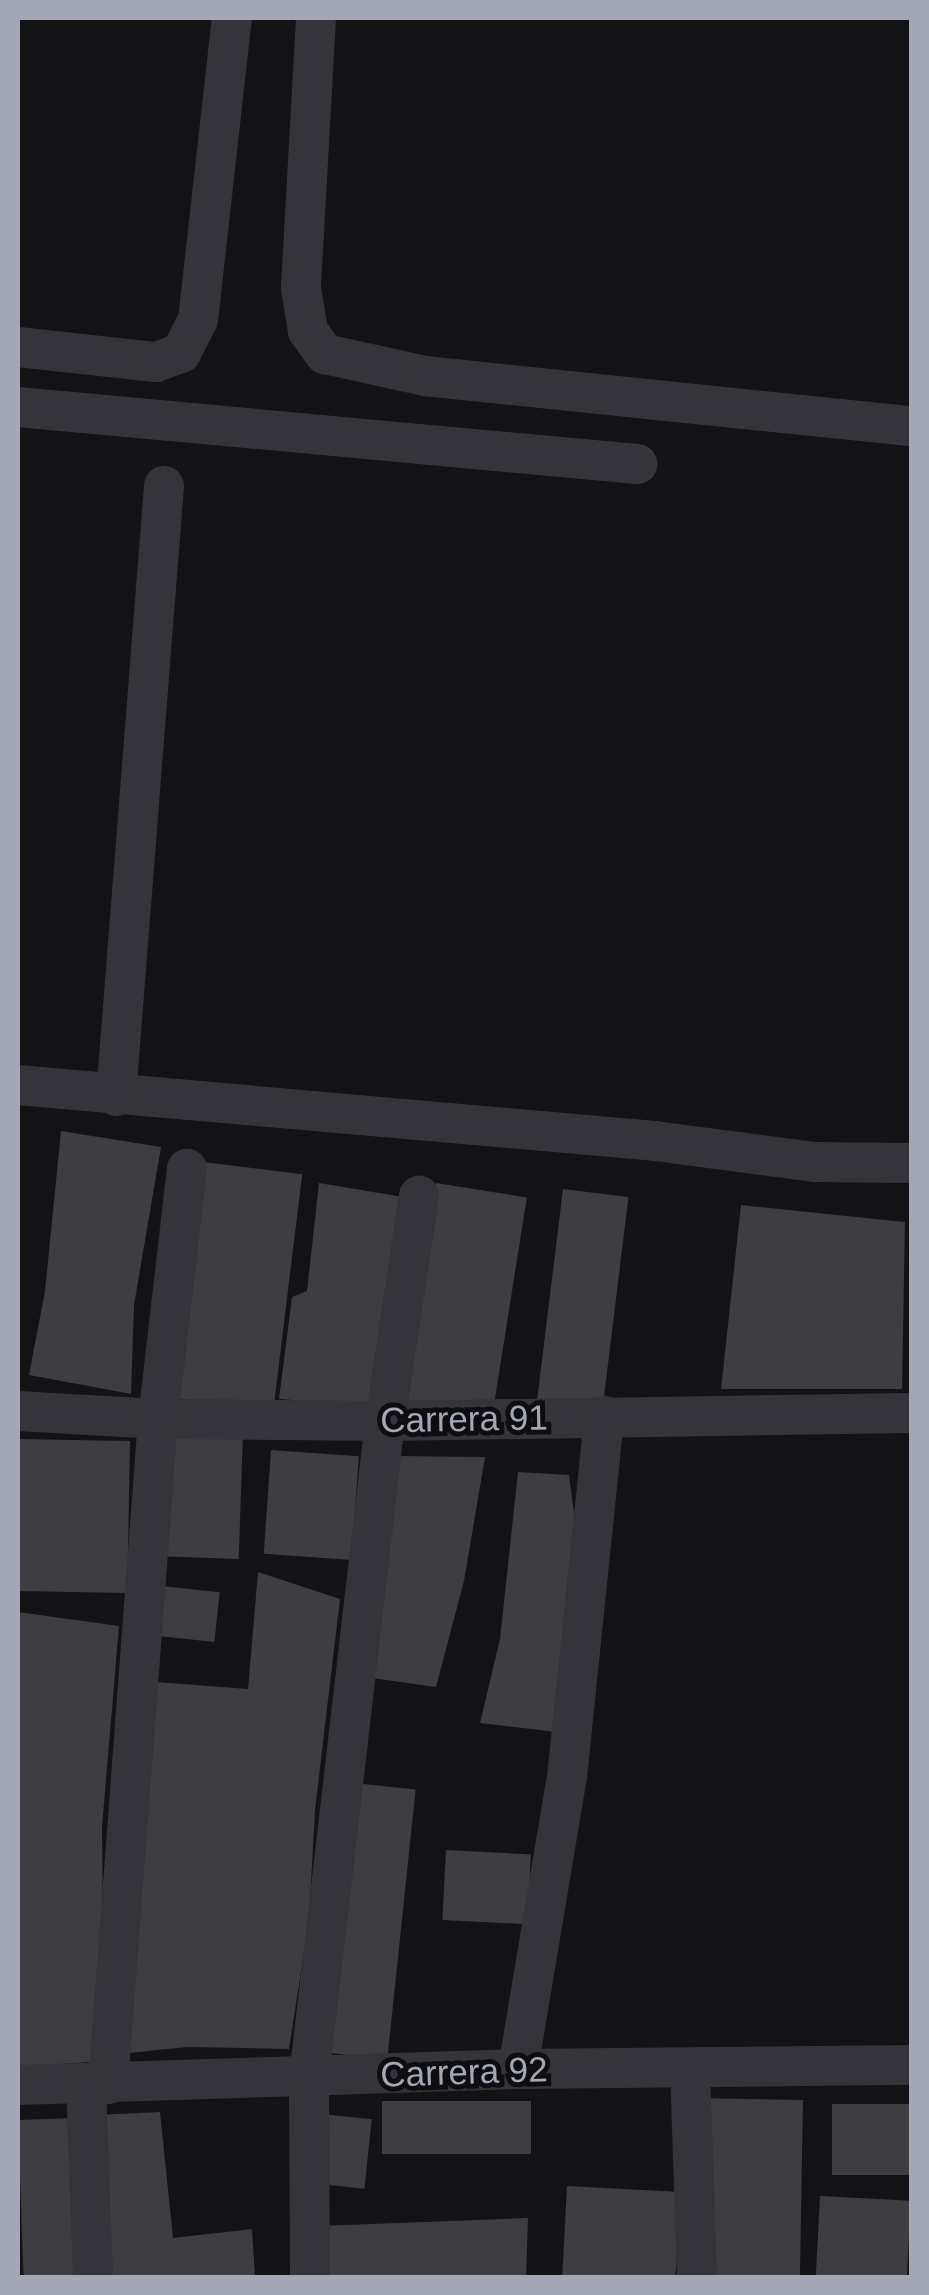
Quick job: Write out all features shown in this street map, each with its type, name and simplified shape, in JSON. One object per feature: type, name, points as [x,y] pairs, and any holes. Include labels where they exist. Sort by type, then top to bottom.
[{"type":"street","points":[[18,347],[156,362],[180,354],[198,320],[232,18]]},
{"type":"street","points":[[316,18],[301,288],[308,332],[325,354],[425,376],[912,426]]},
{"type":"street","points":[[18,408],[637,464]]},
{"type":"street","points":[[116,1096],[164,486]]},
{"type":"street","points":[[18,1085],[655,1141],[815,1162],[912,1163]]},
{"type":"street","points":[[93,2278],[97,2084],[158,1419],[187,1169]]},
{"type":"street","points":[[310,2278],[309,2078],[385,1421],[419,1196]]},
{"type":"street","name":"Carrera 91","points":[[18,1411],[158,1419],[385,1421],[912,1413]]},
{"type":"street","points":[[518,2069],[567,1777],[604,1416]]},
{"type":"street","name":"Carrera 92","points":[[18,2085],[518,2069],[912,2065]]},
{"type":"street","points":[[690,2068],[698,2278]]},
{"type":"building","points":[[61,1131],[161,1147],[134,1305],[131,1394],[29,1375],[45,1291]]},
{"type":"building","points":[[203,1162],[302,1174],[273,1410],[174,1398]]},
{"type":"building","points":[[319,1183],[403,1197],[374,1406],[279,1399],[292,1297],[307,1291]]},
{"type":"building","points":[[436,1183],[527,1197],[492,1417],[401,1402]]},
{"type":"building","points":[[563,1189],[629,1197],[602,1415],[536,1407]]},
{"type":"building","points":[[741,1205],[905,1222],[902,1389],[721,1389]]},
{"type":"building","points":[[165,1432],[243,1435],[239,1559],[161,1556]]},
{"type":"building","points":[[18,1439],[130,1441],[127,1593],[18,1591]]},
{"type":"building","points":[[271,1450],[359,1456],[352,1560],[264,1554]]},
{"type":"building","points":[[398,1456],[485,1457],[464,1581],[436,1687],[372,1678]]},
{"type":"building","points":[[518,1472],[569,1475],[581,1566],[565,1733],[480,1723],[500,1639]]},
{"type":"building","points":[[258,1572],[340,1599],[315,1810],[309,1920],[289,2049],[187,2047],[119,2054],[156,1682],[248,1689]]},
{"type":"building","points":[[161,1586],[220,1592],[214,1642],[156,1636]]},
{"type":"building","points":[[18,1612],[119,1626],[102,1827],[104,2061],[18,2067]]},
{"type":"building","points":[[354,1783],[416,1789],[387,2059],[326,2053]]},
{"type":"building","points":[[446,1850],[531,1854],[527,1924],[442,1920]]},
{"type":"building","points":[[705,2098],[803,2100],[800,2278],[702,2276]]},
{"type":"building","points":[[382,2101],[531,2101],[531,2154],[382,2154]]},
{"type":"building","points":[[832,2104],[911,2104],[911,2175],[832,2175]]},
{"type":"building","points":[[160,2112],[173,2238],[252,2229],[255,2278],[102,2278],[98,2115]]},
{"type":"building","points":[[322,2114],[372,2119],[364,2189],[315,2184]]},
{"type":"building","points":[[75,2118],[81,2278],[24,2278],[18,2120]]},
{"type":"building","points":[[567,2186],[680,2192],[675,2278],[562,2278]]},
{"type":"building","points":[[820,2196],[911,2201],[907,2278],[816,2278]]},
{"type":"building","points":[[528,2218],[526,2278],[321,2278],[319,2226]]}]
